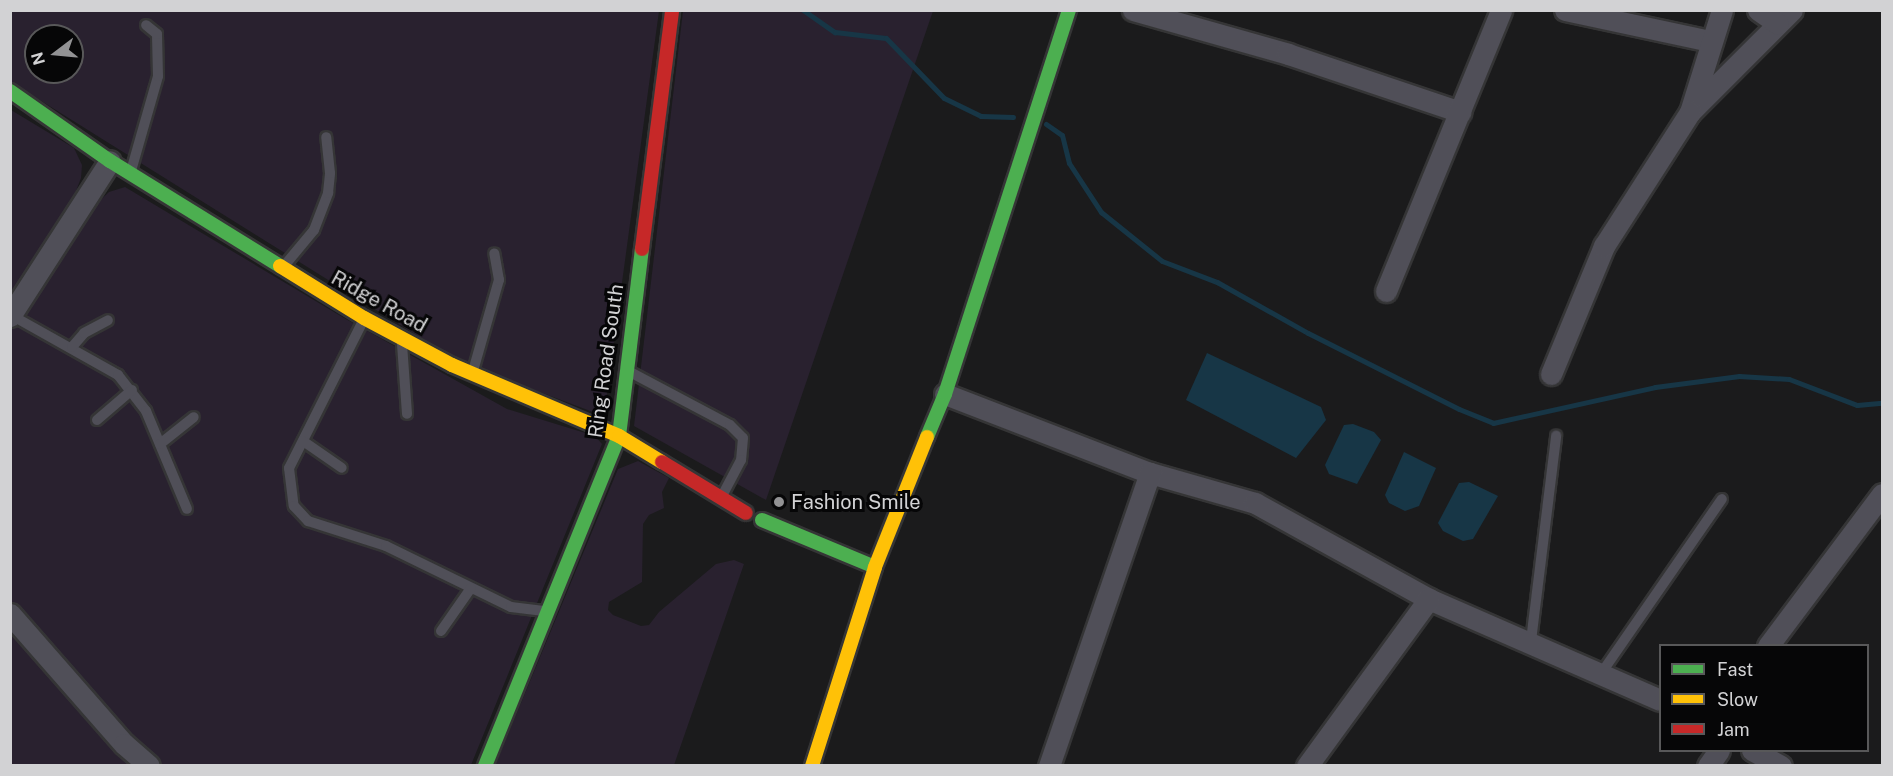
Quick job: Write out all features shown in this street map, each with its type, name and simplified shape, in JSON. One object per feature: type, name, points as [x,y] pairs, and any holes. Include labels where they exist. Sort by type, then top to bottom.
[{"type":"street","name":"Ring Road South","points":[[485,765],[619,436],[672,10]]},
{"type":"street","points":[[812,765],[875,567],[945,394],[1069,10]]},
{"type":"street","points":[[1133,10],[1288,54],[1460,112]]},
{"type":"street","points":[[1386,291],[1501,10]]},
{"type":"street","points":[[1565,10],[1709,41]]},
{"type":"street","points":[[1690,112],[1709,41],[1722,10]]},
{"type":"street","points":[[1758,10],[1785,17]]},
{"type":"street","points":[[1551,374],[1604,246],[1690,112],[1785,17]]},
{"type":"street","name":"Ridge Road","points":[[10,91],[110,162],[364,318],[472,374],[619,436],[746,513]]},
{"type":"street","points":[[11,315],[110,162]]},
{"type":"street","points":[[945,394],[1150,473],[1255,503],[1430,599],[1531,641],[1600,675],[1659,700]]},
{"type":"street","points":[[1049,765],[1150,473]]},
{"type":"street","points":[[1769,644],[1882,494]]},
{"type":"street","points":[[762,520],[875,567]]},
{"type":"street","points":[[1307,765],[1430,599]]},
{"type":"street","points":[[10,614],[124,744],[149,765]]},
{"type":"street","points":[[1708,765],[1718,752]]},
{"type":"street","points":[[1756,752],[1781,765]]},
{"type":"lane","points":[[130,174],[158,76],[156,34],[146,25]]},
{"type":"lane","points":[[282,269],[314,230],[328,193],[330,172],[326,137]]},
{"type":"lane","points":[[472,374],[499,280],[494,253]]},
{"type":"lane","points":[[11,315],[72,347],[118,375],[132,390],[160,444],[187,508]]},
{"type":"lane","points":[[364,318],[289,468],[290,490],[294,506],[308,521],[386,546],[511,607],[547,611]]},
{"type":"lane","points":[[72,347],[84,333],[108,320]]},
{"type":"lane","points":[[401,337],[407,414]]},
{"type":"lane","points":[[627,370],[730,425],[743,438],[741,460],[722,497]]},
{"type":"lane","points":[[98,420],[132,390]]},
{"type":"lane","points":[[160,444],[194,417]]},
{"type":"lane","points":[[1531,641],[1556,436]]},
{"type":"lane","points":[[303,441],[342,468]]},
{"type":"lane","points":[[1600,675],[1722,499]]},
{"type":"lane","points":[[441,631],[471,588]]},
{"type":"shaded area","points":[[10,11],[659,11],[606,400],[600,408],[593,412],[458,361],[11,82]]},
{"type":"shaded area","points":[[683,11],[933,11],[766,500],[634,426]]},
{"type":"shaded area","points":[[11,110],[74,148],[82,165],[81,178],[71,204],[11,297]]},
{"type":"shaded area","points":[[125,187],[344,318],[507,409],[595,436],[602,444],[471,765],[11,765],[10,331],[80,219],[109,192]]},
{"type":"shaded area","points":[[638,461],[669,478],[662,492],[664,508],[649,515],[643,524],[642,582],[609,602],[608,610],[613,615],[641,626],[649,625],[659,612],[716,564],[734,560],[744,564],[674,765],[495,766],[618,469]]},
{"type":"water","points":[[1207,353],[1321,407],[1326,420],[1296,458],[1186,400]]},
{"type":"water","points":[[1353,424],[1374,432],[1381,440],[1357,484],[1329,474],[1325,465],[1344,425]]},
{"type":"water","points":[[1404,452],[1436,468],[1419,506],[1405,511],[1389,503],[1385,495]]},
{"type":"water","points":[[1469,482],[1498,496],[1473,539],[1463,541],[1443,531],[1438,523],[1459,483]]},
{"type":"waterway","points":[[803,10],[835,32],[886,38],[944,98],[981,116],[1013,117]]},
{"type":"waterway","points":[[1046,124],[1062,135],[1069,163],[1101,212],[1162,261],[1217,282],[1308,333],[1459,409],[1493,423],[1655,387],[1739,376],[1789,379],[1857,405],[1882,403]]},
{"type":"traffic: fast","points":[[927,437],[945,394],[1069,10]]},
{"type":"traffic: fast","points":[[10,91],[110,161],[280,266]]},
{"type":"traffic: fast","points":[[485,766],[619,436],[642,249]]},
{"type":"traffic: fast","points":[[762,520],[875,567]]},
{"type":"traffic: slow","points":[[280,266],[364,318],[452,365],[619,436],[662,462]]},
{"type":"traffic: slow","points":[[812,766],[875,567],[927,437]]},
{"type":"traffic: jam","points":[[642,249],[672,10]]},
{"type":"traffic: jam","points":[[662,462],[746,513]]},
{"type":"place","name":"Fashion Smile","points":[[779,502]]}]
